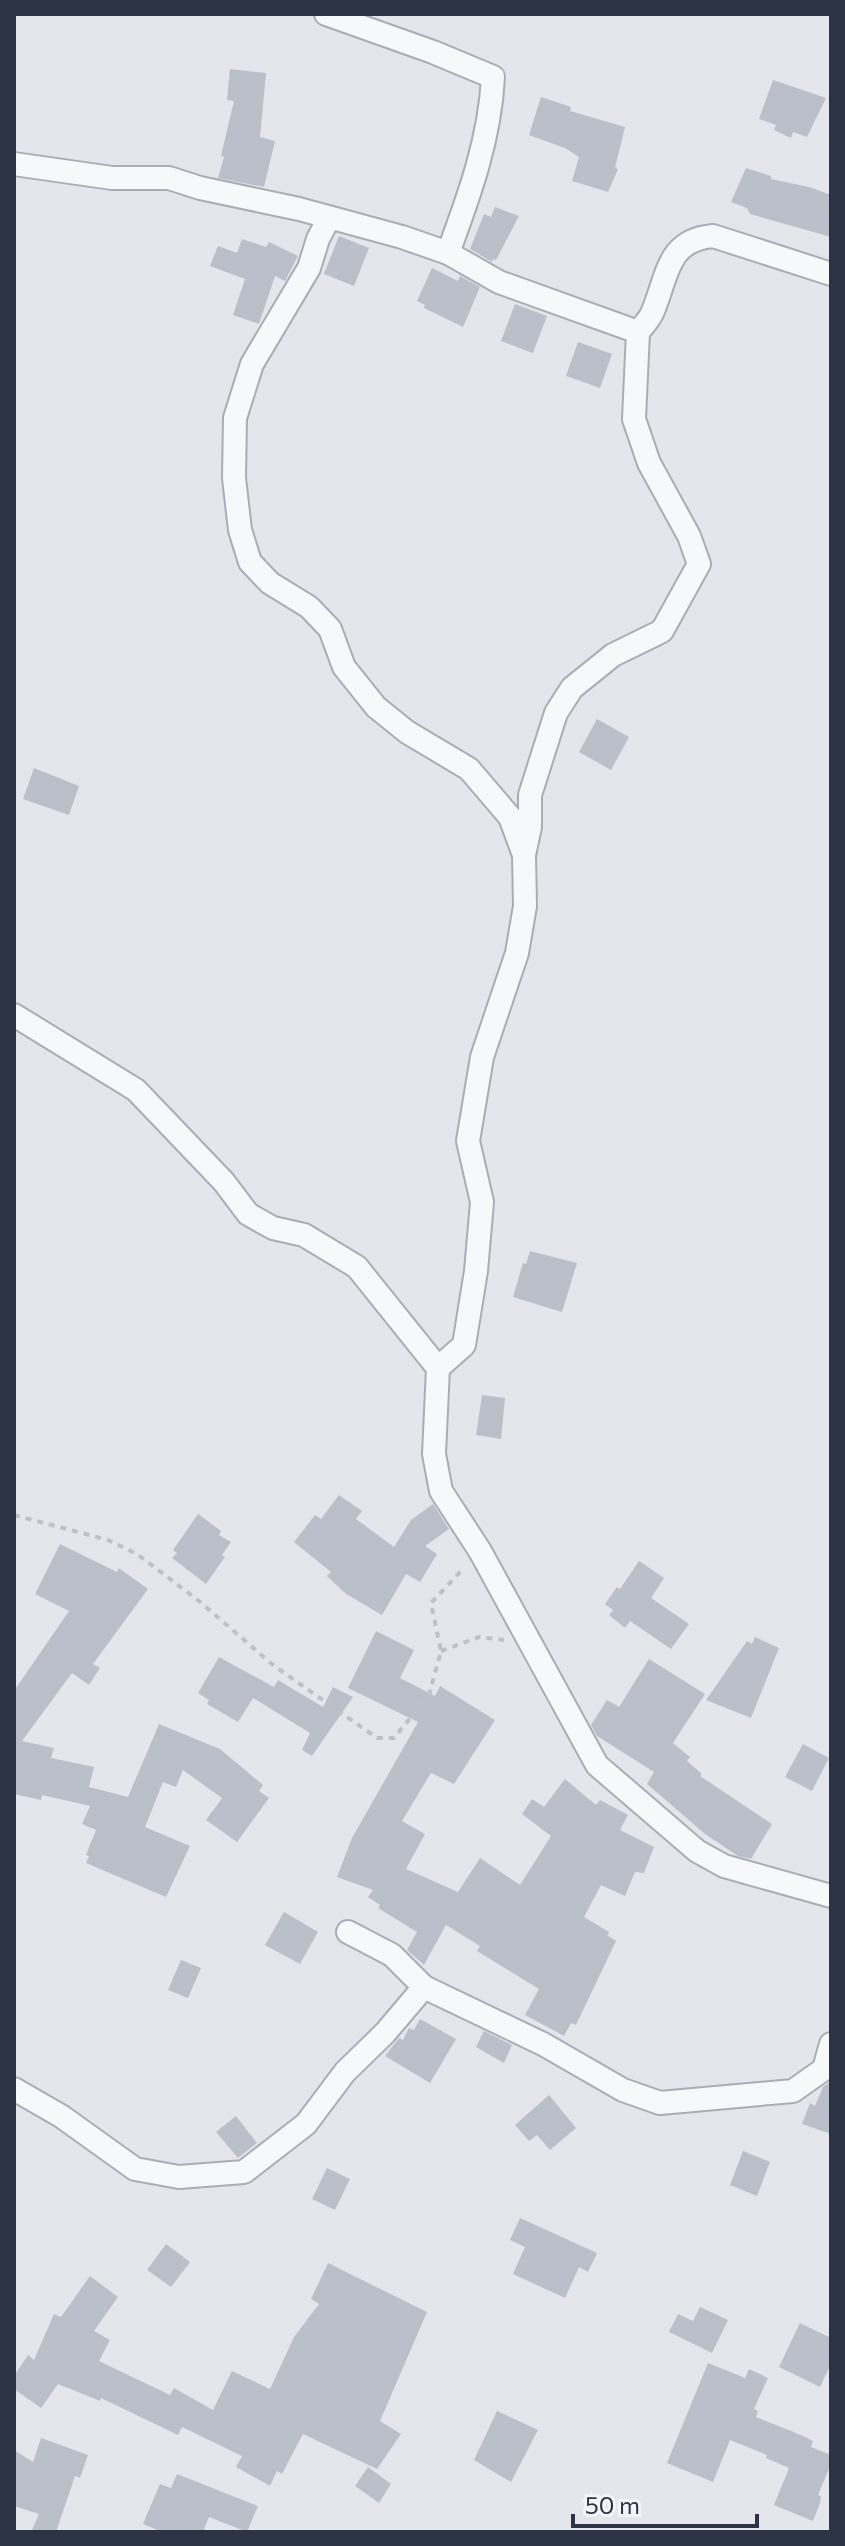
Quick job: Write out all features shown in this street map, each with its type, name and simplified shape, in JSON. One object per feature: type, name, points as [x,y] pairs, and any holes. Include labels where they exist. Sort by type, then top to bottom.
[{"type":"street","points":[[326,14],[493,77],[486,137],[468,201],[448,253]]},
{"type":"street","points":[[14,164],[112,178],[169,178],[402,237],[448,253],[499,282],[638,332]]},
{"type":"street","points":[[329,218],[318,239],[309,268],[252,364],[235,418],[234,478],[240,530],[250,562],[270,583],[309,607],[330,629],[344,667],[376,707],[407,732],[469,769],[510,817],[524,855]]},
{"type":"street","points":[[438,1368],[464,1345],[476,1271],[482,1202],[468,1141],[482,1057],[517,953],[525,906],[524,855],[530,827],[530,795],[556,713],[572,688],[613,655],[662,631],[699,564],[689,536],[649,463],[634,419],[638,332],[651,315],[673,256],[687,242],[698,237],[713,236],[831,274]]},
{"type":"street","points":[[14,1015],[136,1090],[204,1159],[248,1214],[273,1228],[304,1235],[357,1267],[438,1368],[434,1454],[441,1491],[480,1551],[533,1644],[597,1765],[684,1841],[724,1866],[831,1896]]},
{"type":"street","points":[[348,1932],[392,1955],[424,1987],[543,2044],[623,2090],[660,2103],[793,2091],[824,2069],[831,2044]]},
{"type":"street","points":[[14,2089],[61,2116],[135,2169],[179,2177],[244,2172],[306,2124],[345,2072],[385,2033],[424,1987]]},
{"type":"path","points":[[14,1515],[108,1540],[137,1554],[199,1601],[273,1665],[377,1738],[394,1738],[429,1695],[441,1651],[431,1603],[480,1551]]},
{"type":"path","points":[[441,1651],[479,1637],[533,1644]]},
{"type":"building","points":[[230,69],[266,73],[260,137],[275,141],[264,187],[218,178],[234,101],[227,100]]},
{"type":"building","points":[[773,80],[826,98],[807,137],[793,132],[791,138],[774,130],[776,125],[759,119]]},
{"type":"building","points":[[541,97],[571,107],[570,111],[625,127],[615,168],[618,169],[608,192],[572,181],[579,157],[565,148],[529,135]]},
{"type":"building","points":[[746,168],[771,176],[771,179],[831,195],[831,237],[750,214],[747,208],[731,202]]},
{"type":"building","points":[[495,207],[519,216],[496,260],[492,262],[470,249],[484,214],[491,217]]},
{"type":"building","points":[[339,236],[369,248],[354,286],[324,274]]},
{"type":"building","points":[[242,239],[266,247],[269,242],[298,256],[285,281],[275,276],[259,324],[233,315],[245,279],[210,266],[218,246],[237,253]]},
{"type":"building","points":[[432,268],[458,281],[460,276],[480,287],[463,327],[424,308],[425,305],[417,301]]},
{"type":"building","points":[[515,304],[547,316],[533,353],[501,341]]},
{"type":"building","points":[[578,342],[612,354],[600,388],[566,376]]},
{"type":"building","points":[[597,719],[629,737],[611,770],[579,752]]},
{"type":"building","points":[[34,768],[79,786],[69,815],[23,799]]},
{"type":"building","points":[[530,1251],[577,1263],[562,1312],[513,1297],[523,1263],[526,1264]]},
{"type":"building","points":[[482,1395],[505,1398],[501,1439],[476,1435]]},
{"type":"building","points":[[339,1495],[362,1511],[356,1519],[394,1547],[411,1520],[433,1504],[449,1529],[425,1546],[437,1554],[420,1582],[406,1574],[382,1615],[346,1594],[327,1576],[331,1572],[294,1542],[315,1515],[321,1519]]},
{"type":"building","points":[[198,1514],[221,1531],[219,1535],[231,1542],[222,1555],[225,1557],[206,1584],[172,1558],[177,1553],[173,1550]]},
{"type":"building","points":[[60,1544],[117,1572],[119,1568],[148,1589],[93,1664],[100,1668],[89,1685],[72,1673],[22,1741],[54,1748],[51,1758],[94,1767],[89,1787],[128,1797],[159,1724],[220,1749],[263,1785],[259,1791],[269,1798],[237,1842],[206,1820],[222,1798],[183,1770],[176,1787],[163,1782],[145,1827],[190,1846],[166,1897],[86,1863],[96,1830],[82,1824],[90,1806],[42,1795],[41,1800],[14,1794],[14,1691],[69,1611],[35,1594]]},
{"type":"building","points":[[639,1561],[664,1578],[651,1598],[689,1624],[671,1649],[630,1621],[625,1628],[609,1615],[613,1610],[605,1604],[617,1587],[620,1589]]},
{"type":"building","points":[[376,1631],[414,1650],[400,1678],[435,1696],[440,1686],[495,1720],[454,1784],[431,1773],[402,1821],[425,1834],[406,1869],[458,1892],[480,1858],[520,1885],[551,1836],[522,1814],[532,1799],[544,1807],[565,1779],[596,1805],[600,1800],[628,1815],[620,1830],[654,1847],[644,1873],[635,1872],[625,1896],[601,1885],[584,1917],[609,1932],[608,1936],[616,1941],[576,2025],[571,2023],[564,2036],[525,2015],[539,1989],[477,1951],[480,1946],[446,1925],[424,1965],[407,1950],[417,1932],[378,1908],[380,1905],[368,1897],[373,1890],[337,1877],[352,1838],[418,1722],[348,1688]]},
{"type":"building","points":[[755,1637],[779,1648],[751,1718],[706,1700],[747,1641],[752,1644]]},
{"type":"building","points":[[219,1657],[274,1687],[278,1680],[323,1707],[333,1687],[353,1697],[312,1756],[302,1750],[310,1733],[253,1698],[238,1722],[207,1704],[209,1700],[198,1693]]},
{"type":"building","points":[[649,1659],[705,1694],[673,1743],[690,1757],[687,1761],[702,1774],[700,1776],[772,1824],[751,1859],[738,1856],[705,1834],[647,1784],[654,1772],[597,1736],[591,1725],[607,1700],[619,1707]]},
{"type":"building","points":[[803,1744],[829,1758],[812,1791],[785,1777]]},
{"type":"building","points":[[284,1912],[318,1932],[300,1964],[265,1945]]},
{"type":"building","points":[[181,1960],[201,1968],[188,1998],[168,1990]]},
{"type":"building","points":[[420,2019],[456,2039],[430,2083],[385,2056],[399,2038],[403,2040],[409,2028],[414,2030]]},
{"type":"building","points":[[484,2031],[512,2045],[504,2063],[476,2047]]},
{"type":"building","points":[[831,2081],[831,2134],[802,2124],[810,2103],[815,2106],[823,2087]]},
{"type":"building","points":[[549,2095],[576,2128],[550,2150],[537,2135],[529,2141],[515,2125]]},
{"type":"building","points":[[236,2116],[257,2143],[238,2158],[216,2132]]},
{"type":"building","points":[[743,2151],[770,2162],[757,2196],[730,2185]]},
{"type":"building","points":[[327,2168],[350,2179],[335,2210],[312,2199]]},
{"type":"building","points":[[520,2218],[597,2253],[588,2272],[579,2267],[565,2298],[513,2274],[525,2247],[510,2240]]},
{"type":"building","points":[[166,2244],[190,2262],[171,2287],[147,2270]]},
{"type":"building","points":[[328,2263],[427,2312],[380,2421],[401,2434],[377,2469],[303,2434],[282,2474],[277,2471],[270,2486],[236,2467],[242,2456],[182,2427],[178,2435],[101,2398],[100,2401],[58,2384],[41,2408],[14,2389],[14,2376],[28,2355],[34,2360],[54,2314],[61,2317],[90,2276],[118,2297],[94,2331],[110,2340],[99,2361],[170,2395],[174,2388],[213,2410],[232,2371],[270,2389],[294,2337],[319,2304],[311,2299]]},
{"type":"building","points":[[700,2307],[728,2320],[712,2353],[669,2332],[678,2314],[693,2321]]},
{"type":"building","points":[[800,2323],[831,2338],[831,2364],[820,2387],[779,2367]]},
{"type":"building","points":[[708,2363],[745,2378],[749,2369],[768,2378],[754,2409],[758,2411],[756,2417],[813,2441],[811,2447],[831,2455],[813,2521],[774,2505],[789,2468],[730,2440],[713,2482],[667,2463]]},
{"type":"building","points":[[497,2411],[538,2430],[511,2482],[474,2460]]},
{"type":"building","points":[[41,2438],[88,2455],[80,2478],[75,2476],[56,2532],[31,2532],[39,2514],[14,2506],[14,2450],[33,2462]]},
{"type":"building","points":[[368,2467],[391,2484],[379,2503],[355,2486]]},
{"type":"building","points":[[177,2474],[258,2506],[247,2532],[209,2517],[203,2532],[162,2532],[143,2524],[160,2484],[171,2488]]}]
